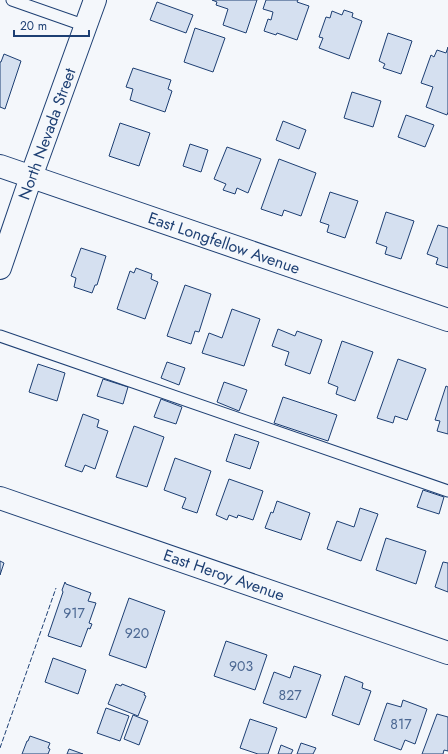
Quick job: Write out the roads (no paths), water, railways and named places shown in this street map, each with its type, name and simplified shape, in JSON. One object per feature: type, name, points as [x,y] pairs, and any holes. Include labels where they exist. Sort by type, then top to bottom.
[{"type":"street","name":"North Nevada Street","points":[[0,268],[95,0]]},
{"type":"street","name":"East Longfellow Avenue","points":[[0,166],[448,320]]},
{"type":"street","name":"East Heroy Avenue","points":[[0,498],[448,653]]},
{"type":"lane","points":[[12,0],[86,26]]},
{"type":"lane","points":[[0,336],[448,491]]}]
